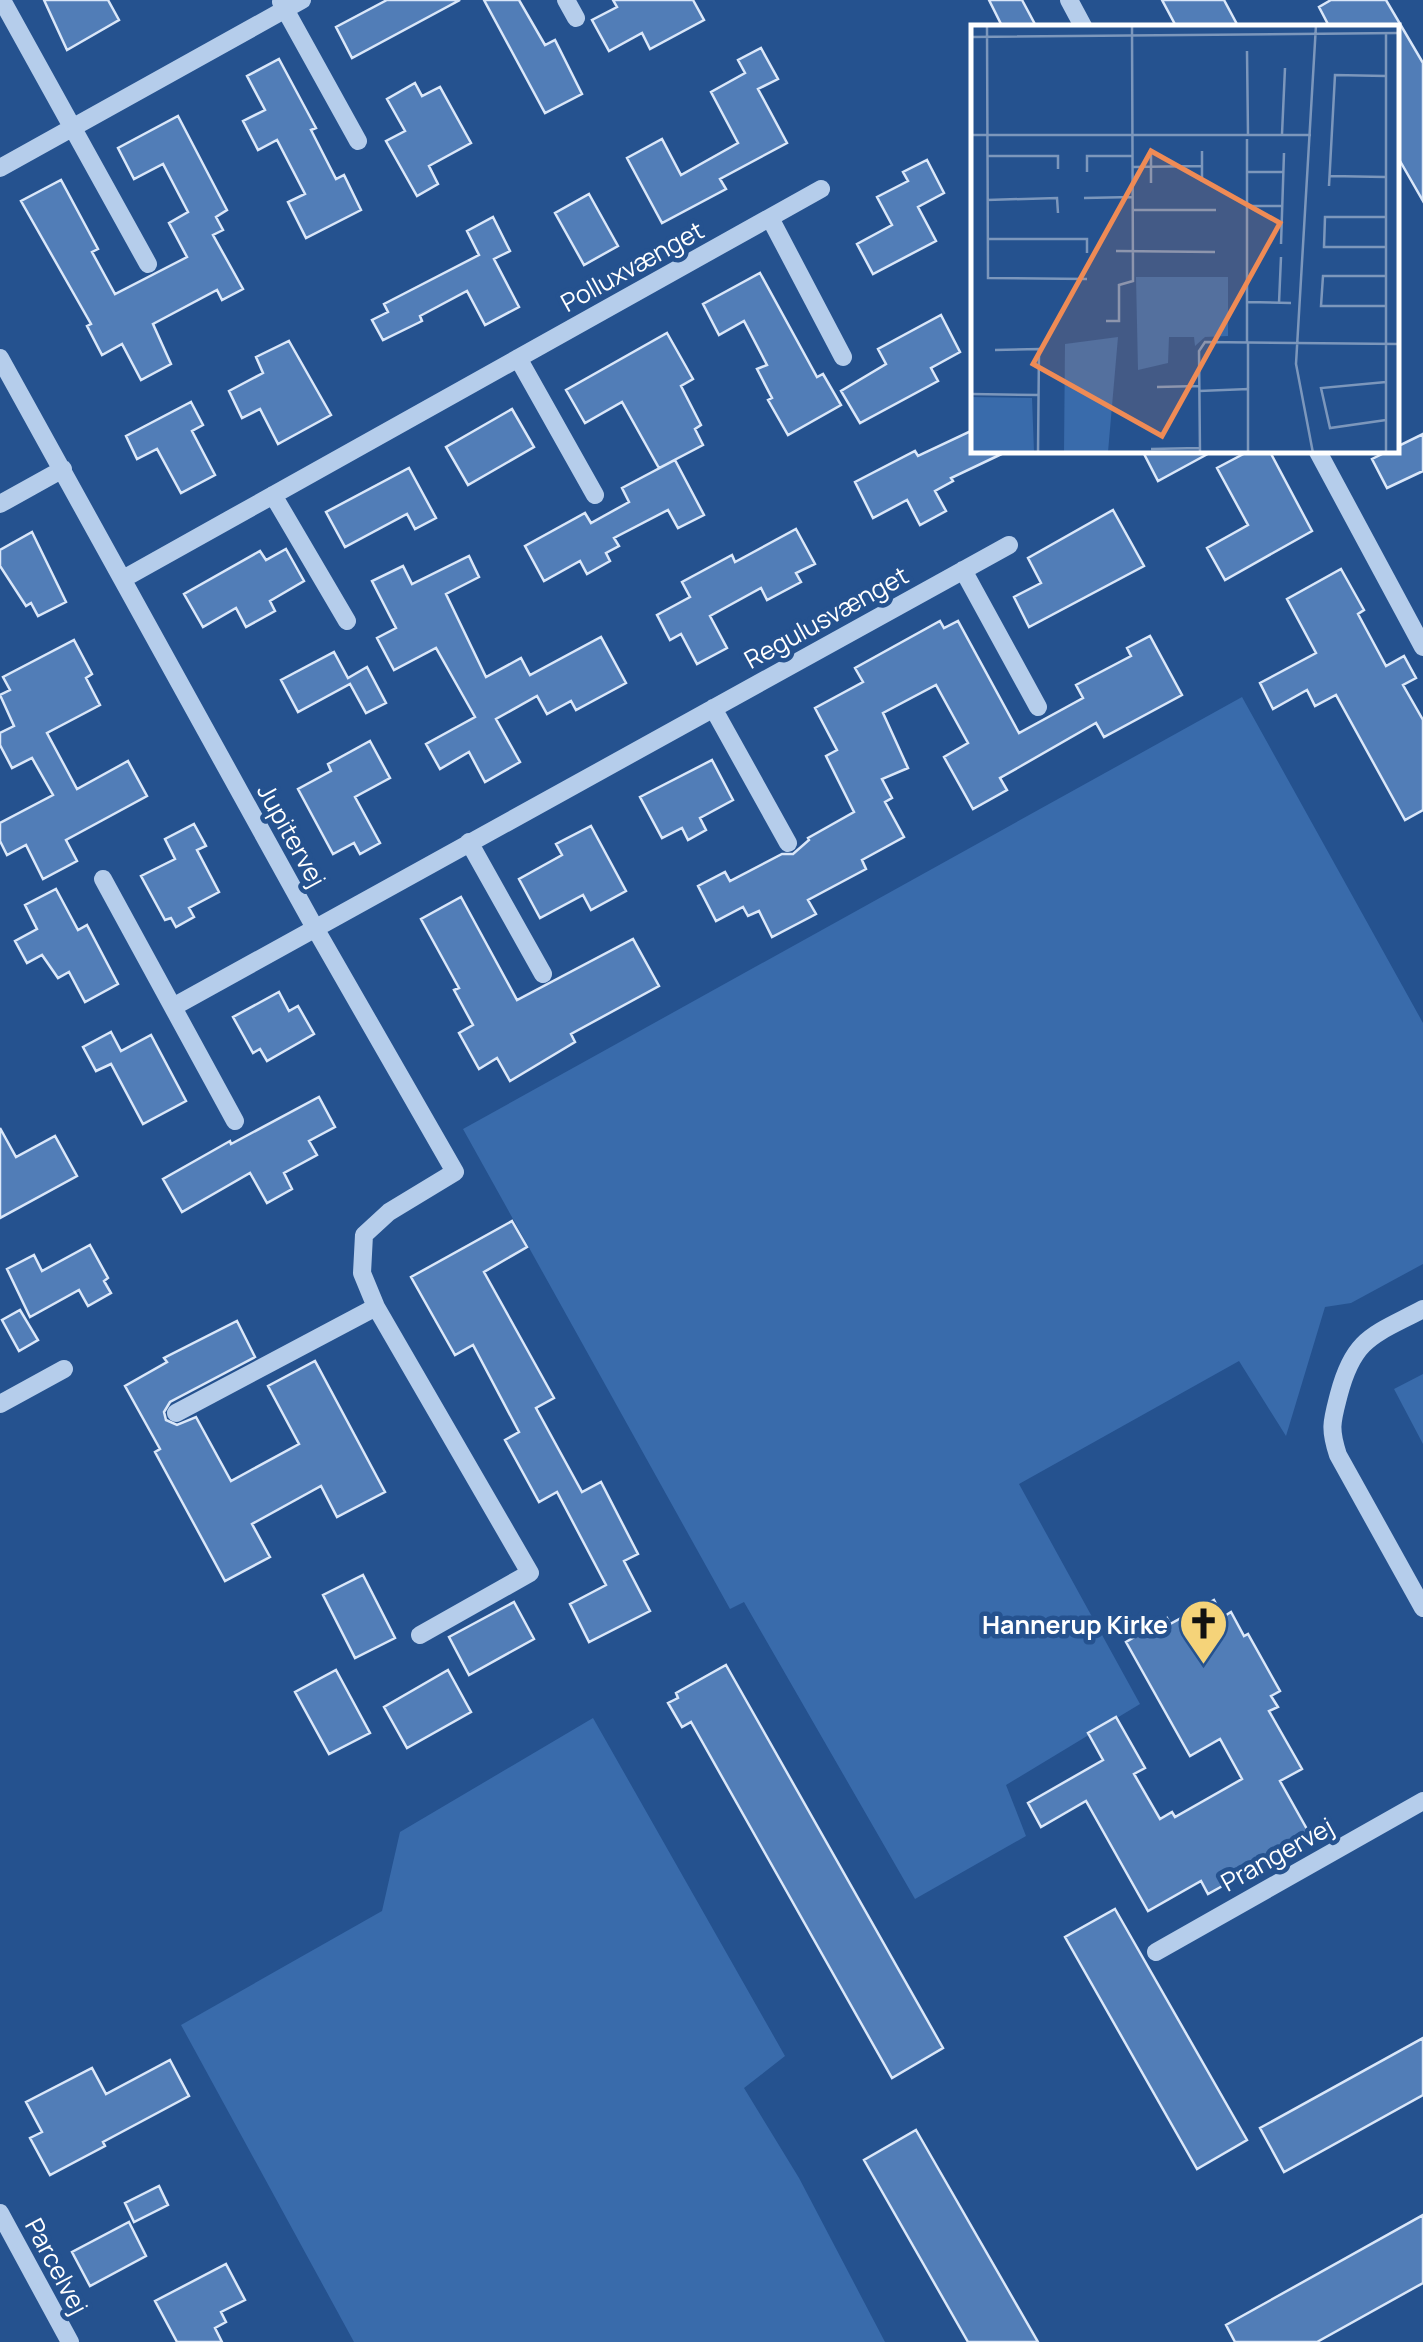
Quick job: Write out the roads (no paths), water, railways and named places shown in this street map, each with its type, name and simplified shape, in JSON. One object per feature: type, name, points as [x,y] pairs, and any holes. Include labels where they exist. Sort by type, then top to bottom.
[{"type":"street","points":[[566,0],[576,18]]},
{"type":"street","points":[[1076,13],[1094,0]]},
{"type":"street","points":[[3,2],[148,264]]},
{"type":"street","points":[[0,168],[289,3],[358,141]]},
{"type":"street","name":"Polluxvænget","points":[[123,579],[821,189]]},
{"type":"street","points":[[770,218],[843,357]]},
{"type":"street","name":"Jupitervej","points":[[0,358],[454,1172],[389,1212],[364,1236],[362,1273],[376,1307],[530,1573],[420,1635]]},
{"type":"street","points":[[518,358],[595,495]]},
{"type":"street","points":[[1318,452],[1423,647]]},
{"type":"street","points":[[0,504],[63,468]]},
{"type":"street","points":[[272,496],[347,621]]},
{"type":"street","name":"Regulusvænget","points":[[173,1008],[1009,545]]},
{"type":"street","points":[[963,570],[1038,706]]},
{"type":"street","points":[[713,708],[788,843]]},
{"type":"street","points":[[469,842],[543,974]]},
{"type":"street","points":[[103,879],[236,1121]]},
{"type":"street","points":[[176,1413],[376,1307]]},
{"type":"street","points":[[1423,1309],[1368,1338],[1353,1353],[1329,1430],[1338,1455],[1423,1608]]},
{"type":"street","points":[[0,1404],[64,1368]]},
{"type":"street","name":"Prangervej","points":[[1156,1952],[1423,1800]]},
{"type":"street","name":"Parcelvej","points":[[0,2213],[70,2342]]},
{"type":"place","name":"Hannerup Kirke","points":[[1203,1666]]}]
